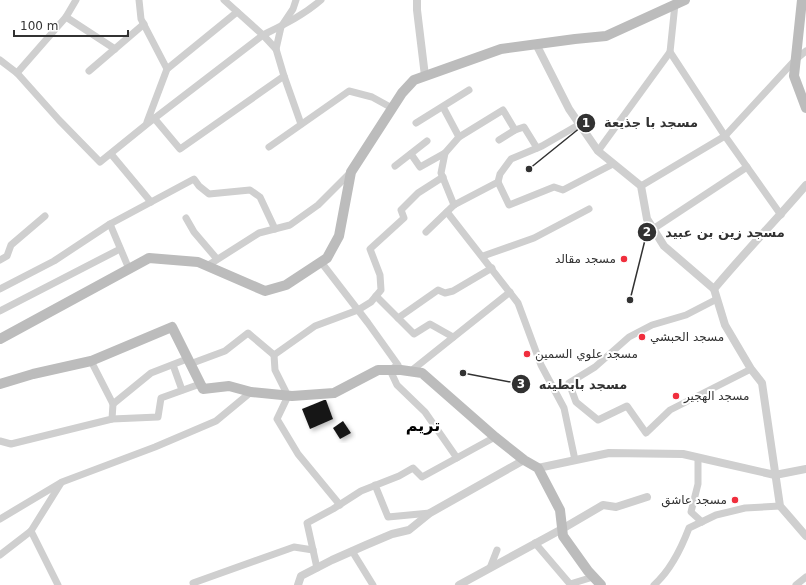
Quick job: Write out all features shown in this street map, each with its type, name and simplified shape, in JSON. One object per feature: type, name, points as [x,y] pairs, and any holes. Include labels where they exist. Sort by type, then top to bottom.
[{"type":"main road","points":[[802,0],[794,76],[806,108]]},
{"type":"main road","points":[[0,339],[149,258],[198,262],[265,291],[286,285],[327,258],[339,236],[351,172],[402,92],[414,80],[501,49],[606,36],[680,2]]},
{"type":"main road","points":[[0,384],[33,374],[91,361],[172,327],[203,389],[229,386],[251,392],[288,396],[334,393],[378,370],[411,371],[422,373],[495,437],[524,460],[538,468],[560,510],[563,536],[588,571],[601,585]]},
{"type":"street","points":[[17,73],[66,17],[76,0]]},
{"type":"street","points":[[139,0],[144,24],[167,69]]},
{"type":"street","points":[[224,0],[263,35],[276,49],[301,124]]},
{"type":"street","points":[[276,49],[281,26],[293,9],[296,0]]},
{"type":"street","points":[[0,60],[17,73],[59,120],[100,162],[154,118],[263,35],[281,26],[314,6],[321,0]]},
{"type":"street","points":[[417,0],[425,76]]},
{"type":"street","points":[[598,151],[670,52],[680,2]]},
{"type":"street","points":[[147,124],[167,69],[237,12]]},
{"type":"street","points":[[66,17],[115,49]]},
{"type":"street","points":[[89,71],[144,24]]},
{"type":"street","points":[[536,44],[569,109],[598,151],[641,186],[647,219],[664,246],[714,289],[725,325],[751,369],[762,383],[780,506],[804,531]]},
{"type":"street","points":[[641,186],[725,136],[795,60],[806,51]]},
{"type":"street","points":[[670,52],[725,136],[781,215]]},
{"type":"street","points":[[154,118],[180,148],[284,76]]},
{"type":"street","points":[[416,123],[469,90]]},
{"type":"street","points":[[269,147],[349,91],[372,97],[392,108]]},
{"type":"street","points":[[443,107],[459,137]]},
{"type":"street","points":[[410,154],[420,167],[445,153],[459,137],[503,110],[515,130]]},
{"type":"street","points":[[580,124],[537,148],[511,159],[500,174],[498,182],[509,205],[554,187],[563,190],[613,164]]},
{"type":"street","points":[[499,140],[515,130],[524,127],[537,148]]},
{"type":"street","points":[[394,166],[427,142]]},
{"type":"street","points":[[445,153],[441,173],[454,205]]},
{"type":"street","points":[[111,154],[151,202]]},
{"type":"street","points":[[653,229],[747,167]]},
{"type":"street","points":[[206,266],[259,233],[290,225],[318,206],[351,172]]},
{"type":"street","points":[[274,356],[315,326],[358,310],[371,302],[381,290],[380,275],[370,249],[404,218],[401,210],[418,193],[443,177]]},
{"type":"street","points":[[0,289],[54,261],[110,224],[194,179],[199,186],[209,194],[250,190],[260,197],[275,229]]},
{"type":"street","points":[[426,232],[454,205],[498,182]]},
{"type":"street","points":[[714,289],[806,185]]},
{"type":"street","points":[[482,256],[534,238],[589,209]]},
{"type":"street","points":[[447,212],[518,303],[541,365],[564,408],[575,460]]},
{"type":"street","points":[[0,260],[7,256],[11,245],[45,216]]},
{"type":"street","points":[[186,218],[194,232],[217,259]]},
{"type":"street","points":[[110,224],[129,269]]},
{"type":"street","points":[[0,311],[120,249]]},
{"type":"street","points":[[321,262],[398,365],[390,370],[398,385],[425,412],[457,458]]},
{"type":"street","points":[[398,318],[438,290],[445,293],[453,291],[492,268]]},
{"type":"street","points":[[411,371],[510,292]]},
{"type":"street","points":[[376,296],[414,334],[430,324],[453,337]]},
{"type":"street","points":[[717,299],[686,315],[652,325],[629,337],[595,368],[569,383],[576,402],[598,420],[628,406],[646,433],[670,410],[751,369]]},
{"type":"street","points":[[113,404],[151,373],[173,365],[225,351],[248,333],[274,356],[275,370],[288,396],[277,419],[298,454],[340,505]]},
{"type":"street","points":[[91,361],[113,404],[112,419]]},
{"type":"street","points":[[173,365],[182,390]]},
{"type":"street","points":[[0,441],[11,444],[112,419],[158,417],[161,398],[200,384]]},
{"type":"street","points":[[0,518],[62,482],[155,447],[216,421],[251,392]]},
{"type":"street","points":[[316,568],[307,523],[340,505],[361,491],[399,476],[412,468],[422,477],[495,437]]},
{"type":"street","points":[[538,468],[609,453],[683,454],[775,475],[806,468]]},
{"type":"street","points":[[698,458],[698,484],[691,512],[702,522]]},
{"type":"street","points":[[298,585],[302,576],[316,568],[392,534],[409,530],[430,513],[524,460]]},
{"type":"street","points":[[0,556],[31,531],[62,482]]},
{"type":"street","points":[[375,485],[388,517],[430,513]]},
{"type":"street","points":[[459,585],[562,529],[603,504],[616,507],[647,497]]},
{"type":"street","points":[[654,585],[661,579],[680,552],[689,528],[716,515],[745,508],[780,506]]},
{"type":"street","points":[[31,531],[58,585]]},
{"type":"street","points":[[535,544],[570,584],[593,577]]},
{"type":"street","points":[[193,583],[294,547],[313,550]]},
{"type":"street","points":[[490,568],[497,550]]},
{"type":"street","points":[[352,551],[373,585]]},
{"type":"street","points":[[796,585],[806,577]]},
{"type":"building","points":[[326,400],[333,419],[310,429],[302,409]]},
{"type":"building","points":[[343,421],[351,433],[340,439],[333,428]]},
{"type":"place","name":"مسجد با جذيعة","points":[[529,169]]},
{"type":"place","name":"مسجد مقالد","points":[[624,259]]},
{"type":"place","name":"مسجد زين بن عبيد","points":[[630,300]]},
{"type":"place","name":"مسجد الحبشي","points":[[642,337]]},
{"type":"place","name":"مسجد علوي السمين","points":[[527,354]]},
{"type":"place","name":"مسجد بابطينه","points":[[463,373]]},
{"type":"place","name":"مسجد الهجير","points":[[676,396]]},
{"type":"place","name":"مسجد عاشق","points":[[735,500]]},
{"type":"district","name":"تريم","points":[[423,425]]}]
